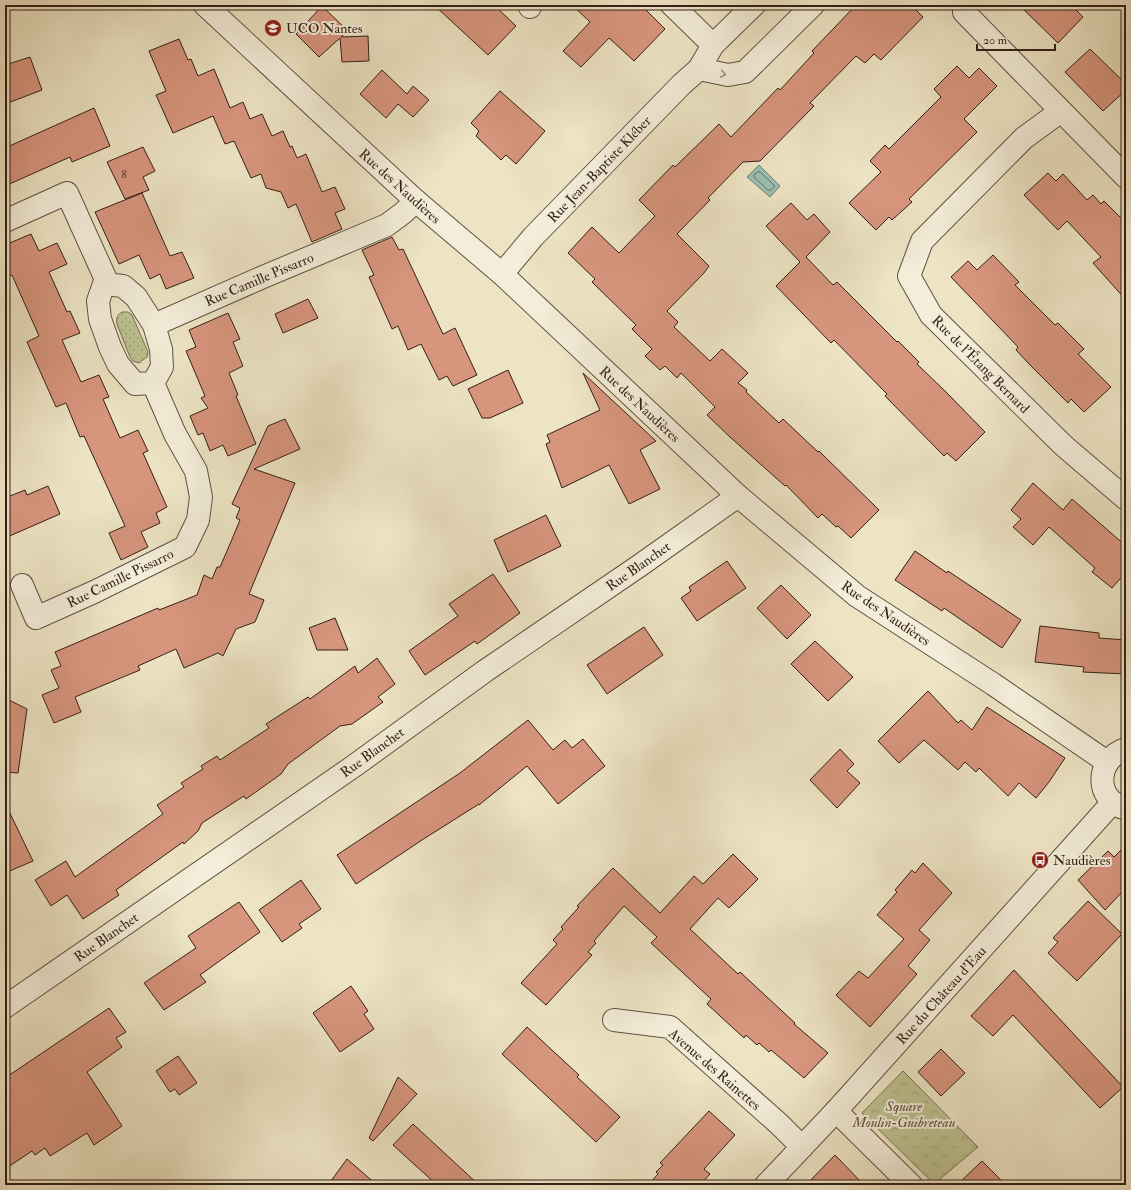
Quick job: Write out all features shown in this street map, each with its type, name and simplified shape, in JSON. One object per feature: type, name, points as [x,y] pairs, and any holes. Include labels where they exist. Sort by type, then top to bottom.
[{"type":"street","name":"Rue des Naudières","points":[[205,5],[416,201],[502,274],[738,496],[857,596],[993,684],[1107,762]]},
{"type":"street","points":[[672,5],[713,45]]},
{"type":"street","name":"Rue Jean-Baptiste Kléber","points":[[502,274],[533,237],[682,84],[700,69],[713,45],[754,5]]},
{"type":"street","points":[[700,69],[728,76],[745,72],[812,5]]},
{"type":"street","points":[[964,12],[1126,177]]},
{"type":"street","name":"Rue de l'Étang Bernard","points":[[1061,112],[1024,138],[922,241],[909,276],[931,315],[1064,446],[1126,499]]},
{"type":"street","points":[[5,221],[67,194],[108,284]]},
{"type":"street","name":"Rue Camille Pissarro","points":[[154,325],[387,225],[416,201]]},
{"type":"street","points":[[104,284],[123,286],[136,297],[154,325],[161,349],[162,367],[153,382],[135,384],[118,364],[100,319],[98,301],[104,284]]},
{"type":"street","name":"Rue Camille Pissarro","points":[[22,585],[36,618],[94,592],[185,547],[198,520],[201,497],[196,471],[175,434],[153,382]]},
{"type":"street","name":"Rue Blanchet","points":[[5,1006],[348,770],[485,671],[738,496]]},
{"type":"street","points":[[1120,806],[1107,795],[1102,784],[1103,772],[1107,762],[1114,754],[1126,749]]},
{"type":"street","name":"Rue du Château d'Eau","points":[[766,1185],[1120,806]]},
{"type":"street","name":"Avenue des Rainettes","points":[[614,1020],[670,1027],[779,1124],[802,1147]]},
{"type":"street","points":[[836,1111],[911,1185]]},
{"type":"green space","points":[[122,312],[128,312],[132,315],[148,352],[147,357],[139,363],[133,361],[130,357],[117,324],[117,317]]},
{"type":"green space","name":"Square Moulin-Guibreteau","points":[[903,1071],[978,1147],[934,1184],[862,1113]]},
{"type":"water","points":[[759,165],[780,186],[770,197],[747,177]]},
{"type":"building","points":[[434,5],[494,5],[516,26],[488,55]]},
{"type":"building","points":[[572,5],[641,5],[665,29],[634,61],[609,38],[581,67],[563,51],[590,22]]},
{"type":"building","points":[[856,5],[911,5],[923,17],[881,60],[874,54],[865,63],[856,56],[810,103],[814,106],[760,161],[743,162],[708,198],[710,200],[677,234],[709,266],[667,311],[678,322],[674,327],[710,361],[722,349],[748,373],[738,383],[747,390],[746,392],[779,423],[783,419],[818,452],[819,451],[879,510],[851,538],[822,514],[818,518],[786,485],[785,486],[707,415],[715,407],[681,373],[677,378],[665,366],[660,370],[645,356],[652,349],[632,329],[636,325],[592,282],[595,279],[568,253],[592,227],[619,253],[655,216],[639,200],[673,165],[675,167],[719,124],[731,137],[778,88],[780,90],[814,53],[812,51]]},
{"type":"building","points":[[1019,5],[1071,5],[1083,17],[1058,43]]},
{"type":"building","points":[[322,6],[348,31],[341,37],[368,36],[369,61],[342,62],[340,38],[319,57],[296,34]]},
{"type":"building","points":[[179,39],[188,60],[191,59],[198,76],[214,69],[230,108],[243,102],[250,119],[262,114],[272,136],[283,131],[297,158],[306,154],[322,192],[335,187],[345,209],[335,213],[342,229],[312,242],[296,204],[288,208],[281,192],[266,188],[261,174],[251,178],[234,141],[225,144],[213,116],[173,133],[156,95],[166,91],[149,51]]},
{"type":"building","points":[[1090,49],[1126,84],[1126,90],[1103,111],[1065,72]]},
{"type":"building","points":[[30,57],[42,90],[5,104],[5,65]]},
{"type":"building","points":[[957,66],[969,78],[979,68],[997,86],[964,119],[977,132],[909,199],[912,202],[892,220],[889,217],[876,230],[849,203],[881,172],[870,161],[885,145],[889,149],[941,97],[934,89]]},
{"type":"building","points":[[382,70],[407,94],[413,86],[429,100],[413,117],[398,104],[386,118],[360,94]]},
{"type":"building","points":[[500,91],[545,131],[516,164],[506,155],[501,160],[476,136],[479,131],[471,123]]},
{"type":"building","points":[[94,108],[110,146],[72,162],[70,157],[5,186],[5,148]]},
{"type":"building","points":[[143,147],[155,171],[143,177],[149,190],[125,199],[107,162]]},
{"type":"building","points":[[1048,173],[1056,181],[1063,174],[1087,200],[1093,195],[1101,204],[1104,201],[1126,223],[1126,300],[1093,263],[1101,257],[1067,221],[1058,230],[1024,195]]},
{"type":"building","points":[[142,193],[170,256],[182,252],[194,278],[166,289],[160,274],[150,279],[139,255],[119,264],[95,212]]},
{"type":"building","points":[[791,203],[807,220],[814,214],[830,232],[806,257],[833,285],[837,282],[897,342],[898,341],[919,362],[917,364],[985,432],[956,461],[947,453],[944,456],[885,396],[887,394],[834,340],[831,343],[776,286],[800,262],[766,226]]},
{"type":"building","points":[[31,234],[39,251],[57,243],[67,264],[49,272],[67,312],[70,311],[80,333],[62,340],[81,382],[99,375],[109,397],[103,399],[120,438],[138,430],[148,451],[143,453],[167,507],[156,513],[160,523],[141,532],[148,547],[121,560],[109,533],[125,526],[84,436],[80,437],[66,403],[56,407],[27,342],[39,336],[12,275],[5,278],[5,245]]},
{"type":"building","points":[[392,237],[399,250],[403,249],[443,334],[455,328],[477,375],[453,386],[447,376],[439,380],[421,344],[408,350],[398,326],[392,329],[369,277],[374,275],[362,250]]},
{"type":"building","points":[[993,255],[1019,282],[1015,285],[1055,325],[1058,323],[1084,349],[1078,354],[1111,387],[1084,412],[1071,399],[1068,403],[1031,366],[1016,350],[1018,347],[951,277],[968,261],[977,270]]},
{"type":"building","points":[[308,299],[318,318],[283,333],[275,314]]},
{"type":"building","points":[[228,313],[240,339],[233,342],[243,366],[229,373],[238,395],[236,396],[256,444],[228,456],[223,445],[210,451],[203,433],[198,435],[190,416],[208,408],[201,398],[205,396],[186,351],[196,347],[189,330]]},
{"type":"building","points":[[508,370],[523,403],[490,418],[482,418],[468,389]]},
{"type":"building","points":[[583,373],[656,441],[640,450],[660,489],[629,504],[609,465],[562,488],[546,444],[550,442],[547,435],[600,410]]},
{"type":"building","points":[[285,419],[300,449],[254,469],[295,483],[249,594],[264,600],[255,622],[236,629],[223,656],[218,653],[184,668],[176,649],[138,666],[140,670],[75,697],[81,712],[54,723],[42,695],[59,688],[51,670],[61,666],[55,652],[158,608],[159,610],[197,595],[204,575],[212,579],[217,567],[220,567],[230,544],[240,520],[236,518],[240,508],[232,504],[268,426]]},
{"type":"building","points":[[1033,483],[1063,510],[1072,499],[1126,546],[1126,572],[1112,588],[1092,572],[1095,568],[1049,527],[1033,545],[1013,527],[1021,519],[1011,510]]},
{"type":"building","points":[[48,486],[60,514],[5,538],[5,498],[25,490],[27,495]]},
{"type":"building","points":[[546,515],[561,546],[508,572],[494,540]]},
{"type":"building","points":[[915,551],[947,573],[948,571],[1021,620],[1002,648],[944,608],[942,611],[895,580]]},
{"type":"building","points":[[727,561],[746,588],[697,621],[681,598],[691,591],[689,587]]},
{"type":"building","points":[[493,574],[520,613],[477,644],[475,641],[425,675],[409,651],[458,616],[449,604]]},
{"type":"building","points":[[781,585],[811,615],[787,639],[757,608]]},
{"type":"building","points":[[335,618],[348,650],[317,650],[309,628]]},
{"type":"building","points":[[1040,626],[1099,633],[1099,638],[1126,640],[1126,674],[1083,672],[1084,667],[1035,662]]},
{"type":"building","points":[[644,627],[663,655],[607,694],[587,665]]},
{"type":"building","points":[[815,641],[853,677],[828,701],[791,664]]},
{"type":"building","points":[[377,658],[395,684],[378,697],[383,702],[352,724],[340,726],[288,764],[281,774],[246,799],[244,796],[202,823],[198,831],[184,844],[183,842],[116,890],[119,895],[83,919],[67,895],[51,906],[35,880],[66,861],[75,877],[163,814],[157,805],[184,787],[181,783],[203,769],[201,766],[217,756],[220,760],[269,728],[266,724],[308,697],[310,699],[355,666],[358,673]]},
{"type":"building","points":[[928,691],[958,723],[961,720],[972,730],[987,707],[1065,758],[1036,798],[1019,783],[1008,796],[979,768],[976,772],[965,762],[958,770],[924,740],[899,763],[878,741]]},
{"type":"building","points":[[5,698],[27,709],[18,773],[5,772]]},
{"type":"building","points":[[528,720],[553,750],[565,740],[572,748],[583,739],[605,766],[558,804],[527,766],[479,805],[422,840],[356,884],[337,855],[460,773]]},
{"type":"building","points":[[840,749],[854,764],[847,771],[860,783],[837,808],[810,780]]},
{"type":"building","points":[[5,803],[33,861],[5,873]]},
{"type":"building","points":[[1126,845],[1126,888],[1105,910],[1078,880],[1108,851],[1114,857]]},
{"type":"building","points":[[733,854],[758,879],[729,908],[718,898],[690,929],[738,974],[740,972],[795,1023],[794,1024],[828,1053],[804,1078],[771,1050],[769,1052],[759,1043],[757,1045],[746,1035],[744,1038],[707,1004],[711,999],[651,943],[657,937],[624,906],[594,941],[596,943],[588,952],[592,955],[546,1005],[521,983],[557,944],[553,940],[563,929],[561,927],[579,907],[577,906],[613,868],[660,913],[694,876],[703,884]]},
{"type":"building","points":[[923,863],[952,893],[919,930],[930,940],[908,966],[917,974],[870,1027],[836,995],[859,971],[868,978],[904,939],[877,915],[897,892],[895,890],[912,870],[915,873]]},
{"type":"building","points":[[301,880],[321,909],[299,924],[302,928],[282,942],[259,910]]},
{"type":"building","points":[[1088,901],[1122,934],[1077,981],[1048,953],[1058,942],[1053,938]]},
{"type":"building","points":[[239,902],[260,932],[200,975],[206,982],[164,1010],[144,983],[196,948],[188,936]]},
{"type":"building","points":[[1014,970],[1123,1087],[1100,1108],[1013,1015],[993,1036],[971,1016]]},
{"type":"building","points":[[351,986],[368,1011],[364,1014],[374,1029],[340,1052],[313,1013]]},
{"type":"building","points":[[109,1008],[126,1032],[116,1038],[122,1047],[87,1072],[122,1126],[94,1145],[87,1133],[50,1156],[45,1148],[35,1155],[32,1151],[5,1169],[5,1078]]},
{"type":"building","points":[[527,1027],[579,1075],[577,1077],[620,1117],[596,1142],[502,1054]]},
{"type":"building","points":[[941,1049],[965,1073],[941,1096],[918,1072]]},
{"type":"building","points":[[178,1056],[197,1083],[179,1095],[175,1089],[170,1092],[156,1071]]},
{"type":"building","points":[[398,1077],[417,1094],[373,1141],[369,1138]]},
{"type":"building","points":[[709,1111],[735,1135],[704,1169],[710,1174],[700,1185],[648,1185],[658,1174],[656,1172],[663,1165],[660,1163]]},
{"type":"building","points":[[413,1124],[479,1185],[437,1185],[393,1145]]},
{"type":"building","points":[[835,1155],[864,1185],[806,1185]]},
{"type":"building","points":[[347,1159],[377,1185],[328,1185]]},
{"type":"building","points":[[982,1161],[1006,1185],[957,1185]]},
{"type":"place","name":"UCO Nantes","points":[[273,28]]},
{"type":"place","name":"Naudières","points":[[1040,860]]}]
